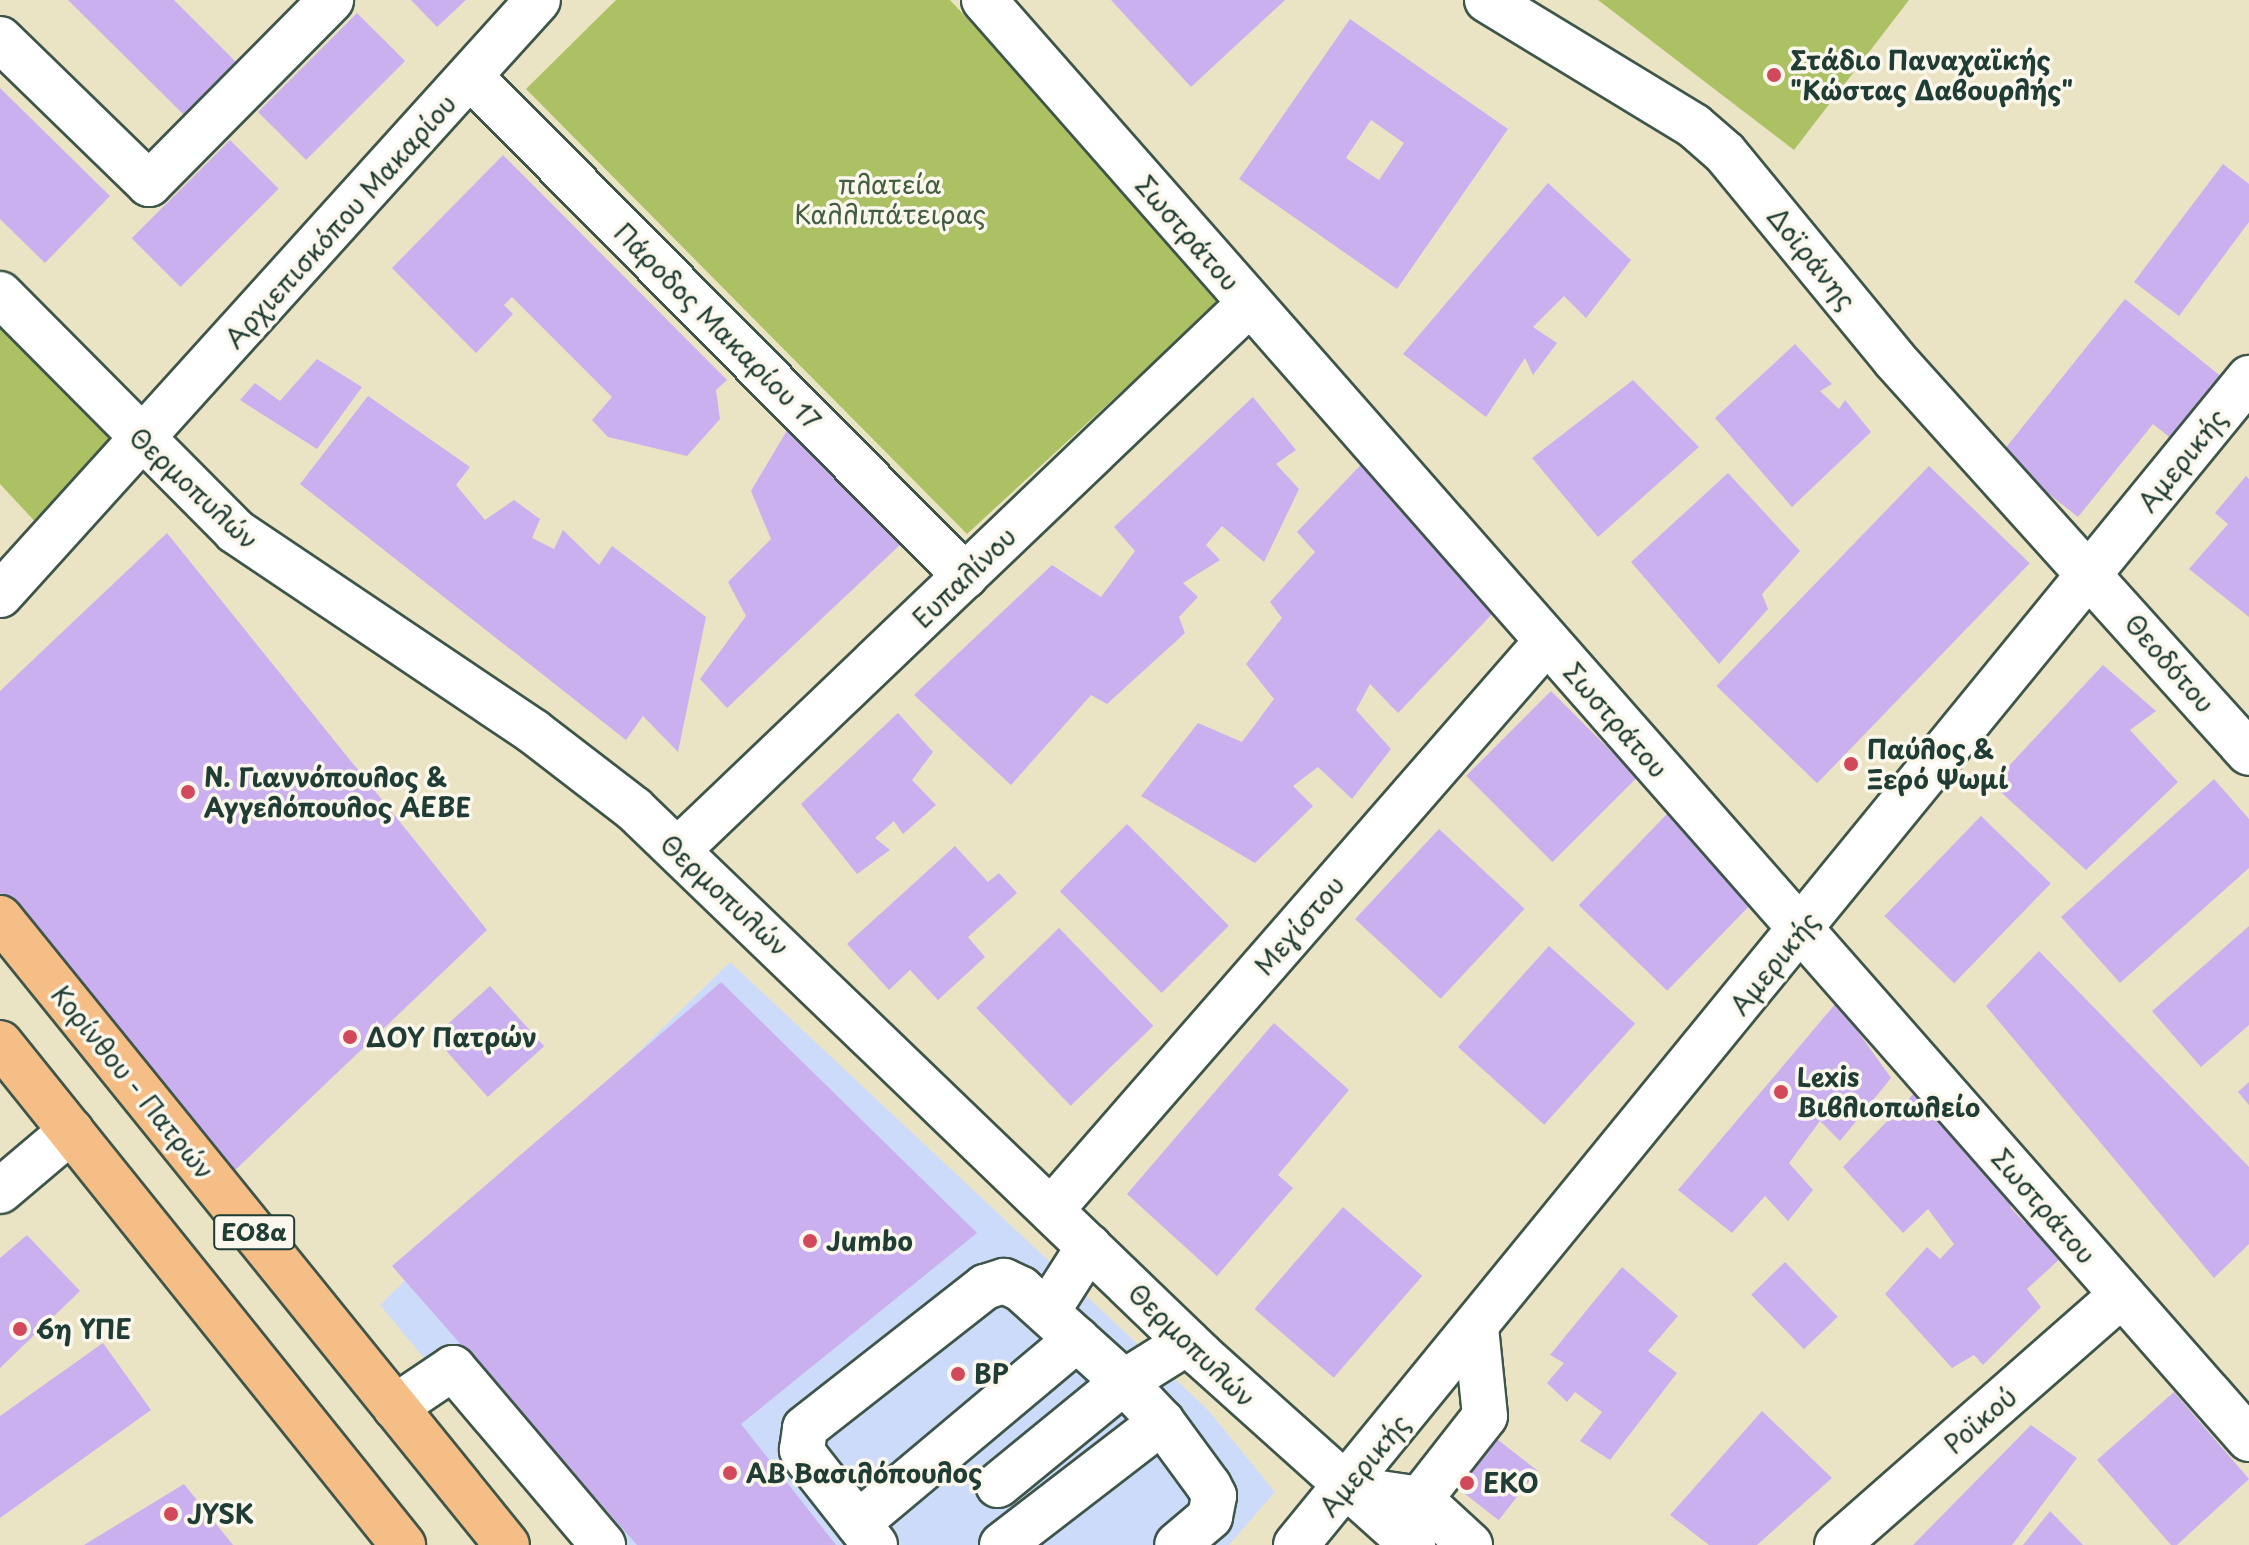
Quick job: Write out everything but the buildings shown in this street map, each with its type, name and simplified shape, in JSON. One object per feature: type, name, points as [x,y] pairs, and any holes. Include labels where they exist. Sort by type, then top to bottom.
[{"type":"highway","name":"Κορίνθου - Πατρών","points":[[0,918],[507,1545]]},
{"type":"highway","name":"ΕΟ8α","points":[[0,1043],[403,1545]]},
{"type":"street","points":[[0,39],[149,184],[331,0]]},
{"type":"street","name":"Αρχιεπισκόπου Μακαρίου","points":[[0,595],[538,0]]},
{"type":"street","name":"Σωστράτου","points":[[984,0],[2249,1439]]},
{"type":"street","name":"Δοϊράνης","points":[[1487,0],[1694,126],[1725,153],[1894,359],[2091,572]]},
{"type":"street","name":"Πάροδος Μακαρίου 17","points":[[470,76],[965,576]]},
{"type":"street","name":"Θερμοπυλών","points":[[0,294],[210,511],[257,549],[534,732],[678,850],[1188,1342],[1346,1488],[1413,1545]]},
{"type":"street","name":"Ευπαλίνου","points":[[678,850],[1250,303]]},
{"type":"street","name":"Αμερικής","points":[[1296,1545],[1346,1488],[2249,378]]},
{"type":"street","name":"Θεοδότου","points":[[2091,572],[2249,753]]},
{"type":"street","name":"Μεγίστου","points":[[1051,1210],[1547,641]]},
{"type":"street","points":[[0,1191],[71,1131]]},
{"type":"street","points":[[1089,1246],[1062,1326],[867,1534],[802,1450],[802,1438],[813,1419],[985,1287],[1013,1283],[1062,1326],[1124,1382],[1162,1422],[1214,1496],[1210,1517],[1177,1545]]},
{"type":"street","name":"Ροϊκού","points":[[1837,1545],[2122,1295]]},
{"type":"street","points":[[1420,1499],[1485,1416],[1476,1328]]},
{"type":"street","points":[[998,1485],[1124,1382],[1188,1342]]},
{"type":"street","points":[[395,1407],[453,1368],[603,1545]]},
{"type":"street","points":[[1002,1545],[1162,1422]]},
{"type":"street","points":[[1346,1488],[1420,1499],[1470,1545]]},
{"type":"shaded area","points":[[730,962],[1208,1410],[1275,1492],[1229,1545],[578,1545],[380,1305]]},
{"type":"green space","name":"πλατεία Καλλιπάτειρας","points":[[616,0],[950,0],[1226,295],[967,534],[526,89]]},
{"type":"green space","name":"Στάδιο Παναχαϊκής \"Κώστας Δαβουρλής\"","points":[[1598,0],[1909,0],[1794,150]]},
{"type":"green space","points":[[0,315],[121,440],[41,528],[0,484]]},
{"type":"place","name":"Στάδιο Παναχαϊκής \"Κώστας Δαβουρλής\"","points":[[1774,75]]},
{"type":"place","name":"Παύλος & Ξερό Ψωμί","points":[[1851,764]]},
{"type":"place","name":"Ν. Γιαννόπουλος & Αγγελόπουλος ΑΕΒΕ","points":[[188,792]]},
{"type":"place","name":"ΔΟΥ Πατρών","points":[[350,1037]]},
{"type":"place","name":"Lexis Βιβλιοπωλείο","points":[[1781,1092]]},
{"type":"place","name":"Jumbo","points":[[810,1241]]},
{"type":"place","name":"6η ΥΠΕ","points":[[20,1329]]},
{"type":"place","name":"BP","points":[[958,1374]]},
{"type":"place","name":"ΑΒ Βασιλόπουλος","points":[[730,1473]]},
{"type":"place","name":"EKO","points":[[1467,1483]]},
{"type":"place","name":"JYSK","points":[[171,1514]]}]
